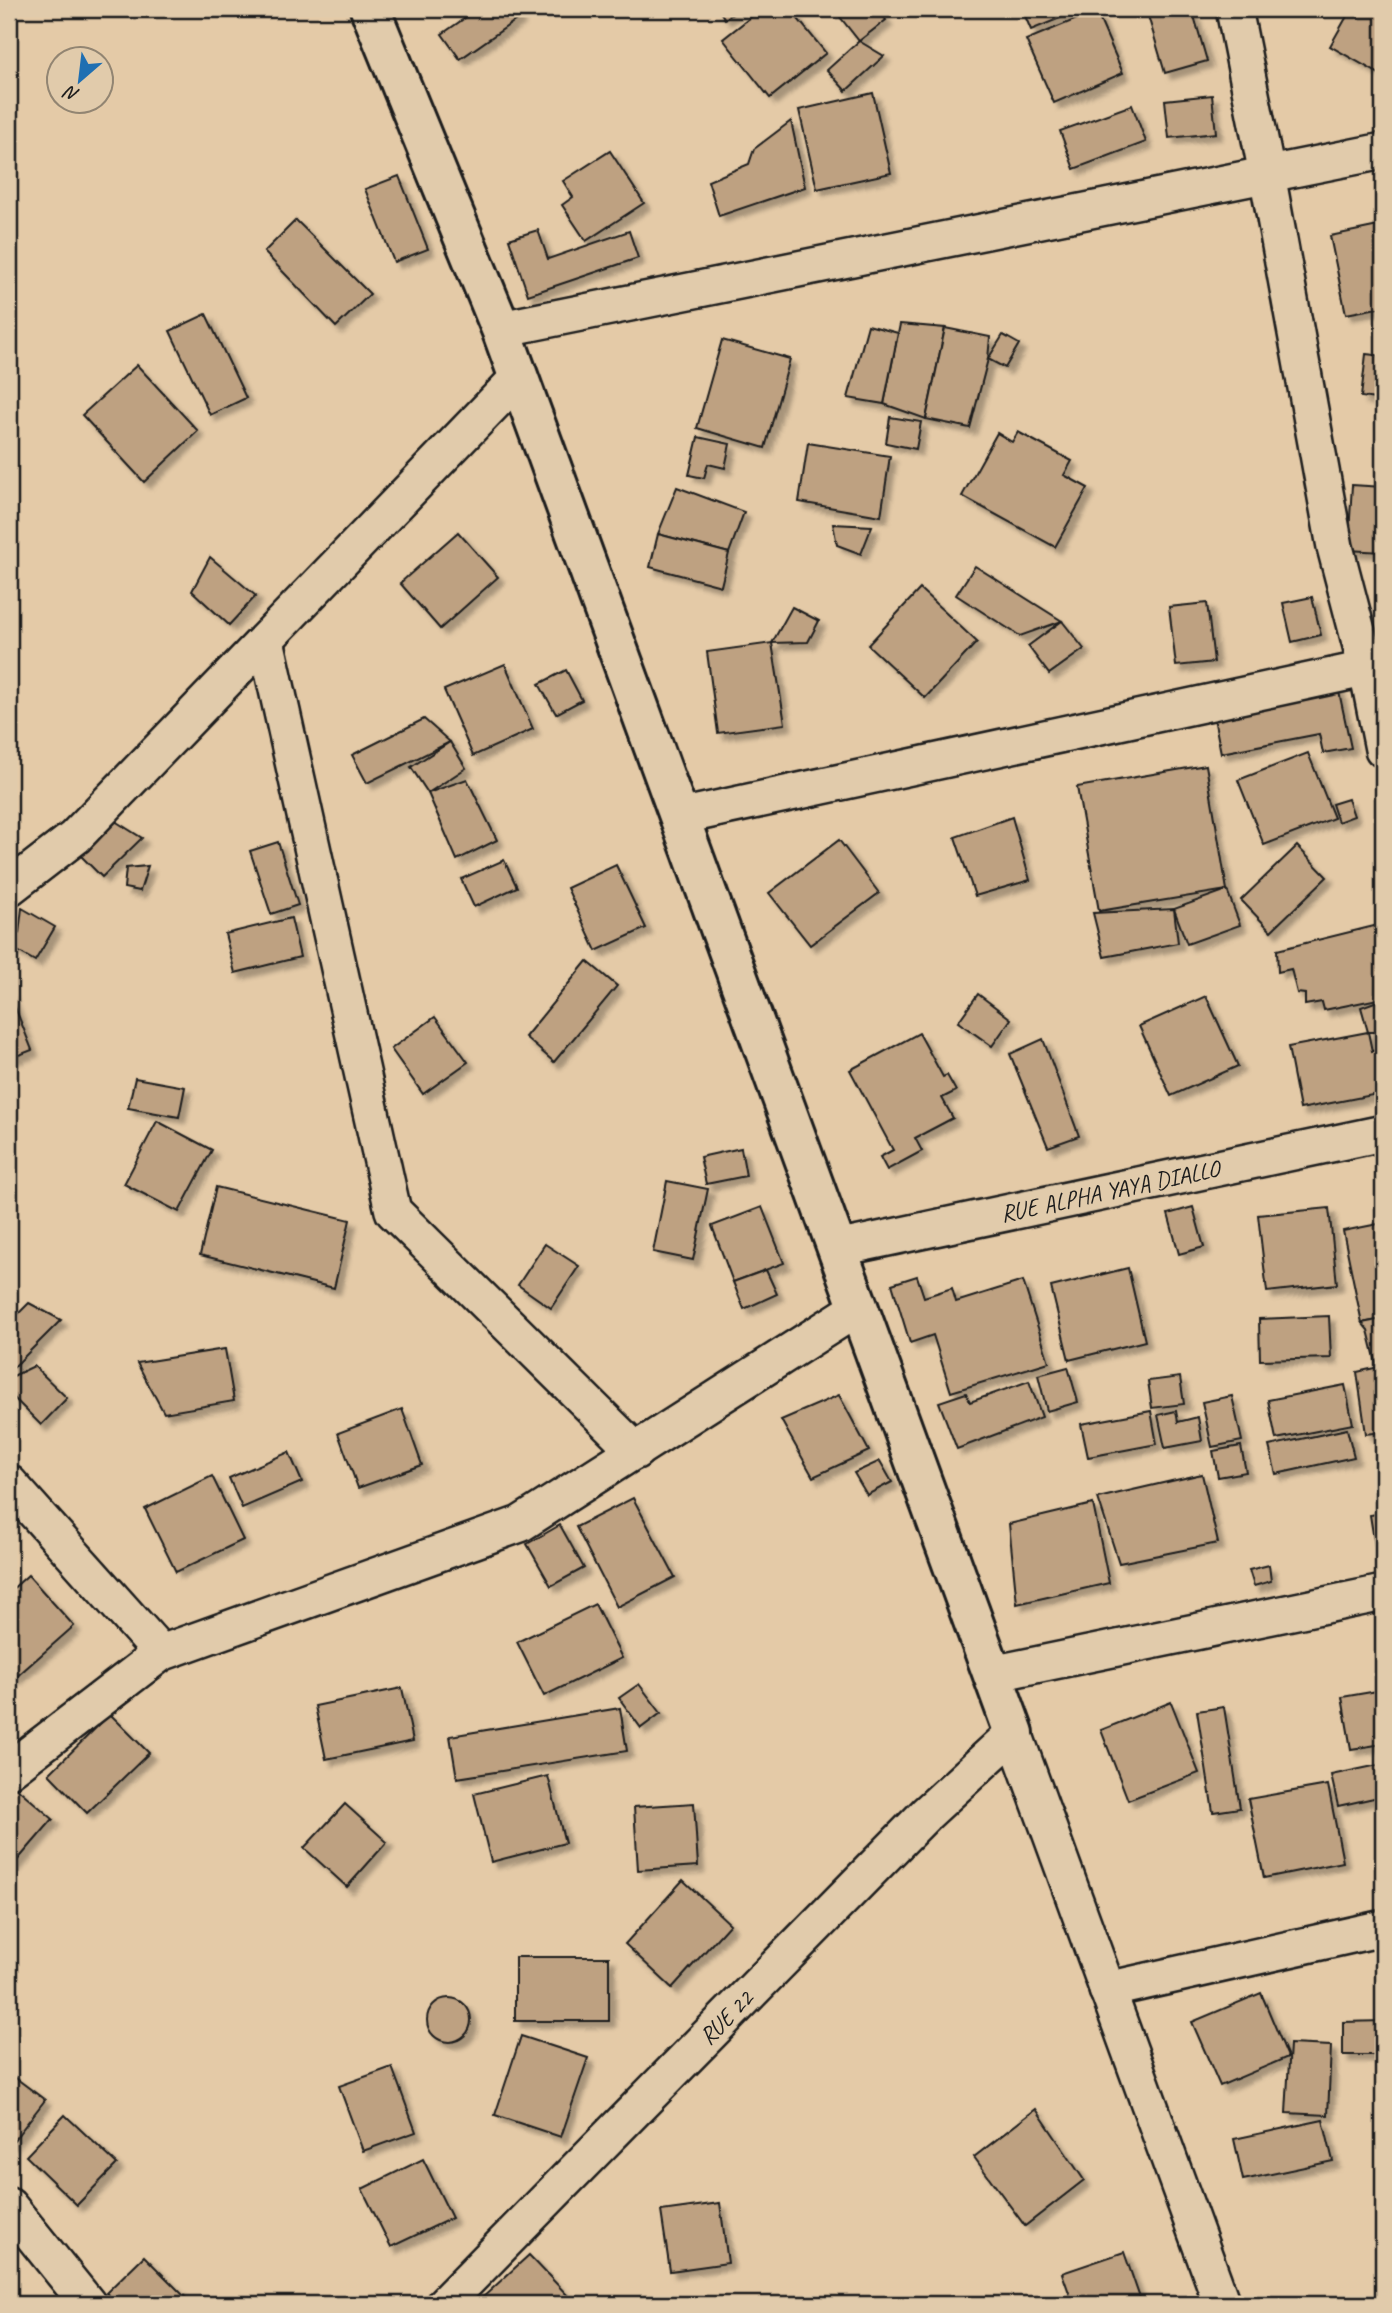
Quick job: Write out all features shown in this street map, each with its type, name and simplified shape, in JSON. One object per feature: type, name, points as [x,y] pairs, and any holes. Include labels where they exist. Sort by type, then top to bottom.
[{"type":"street","points":[[370,9],[501,329],[1222,2304]]},
{"type":"street","points":[[1234,9],[1335,547],[1375,667],[1383,749]]},
{"type":"street","points":[[501,329],[1383,151]]},
{"type":"street","points":[[9,888],[75,837],[518,378]]},
{"type":"street","points":[[266,640],[393,1211],[636,1451]]},
{"type":"street","points":[[679,817],[1375,667]]},
{"type":"street","name":"RUE ALPHA YAYA DIALLO","points":[[836,1248],[1383,1133]]},
{"type":"street","points":[[9,1770],[161,1653],[520,1524],[858,1308]]},
{"type":"street","points":[[9,1483],[161,1653]]},
{"type":"street","points":[[992,1674],[1383,1593]]},
{"type":"street","name":"RUE 22","points":[[444,2304],[926,1814],[1014,1733]]},
{"type":"street","points":[[1107,1990],[1383,1928]]},
{"type":"street","points":[[9,2206],[88,2304]]},
{"type":"building","points":[[478,9],[513,9],[519,18],[460,59],[442,34]]},
{"type":"building","points":[[718,9],[740,9],[725,19]]},
{"type":"building","points":[[761,9],[790,9],[826,53],[770,98],[723,39]]},
{"type":"building","points":[[850,9],[878,9],[886,20],[859,41],[840,17]]},
{"type":"building","points":[[1022,9],[1082,9],[1031,30]]},
{"type":"building","points":[[1146,9],[1192,9],[1207,61],[1165,73]]},
{"type":"building","points":[[1351,9],[1383,9],[1383,76],[1330,46]]},
{"type":"building","points":[[1096,11],[1123,73],[1054,103],[1026,40]]},
{"type":"building","points":[[859,41],[884,56],[846,91],[827,70]]},
{"type":"building","points":[[873,93],[891,173],[817,189],[799,110]]},
{"type":"building","points":[[1212,95],[1216,133],[1169,138],[1165,100]]},
{"type":"building","points":[[1132,105],[1146,142],[1074,169],[1060,131]]},
{"type":"building","points":[[791,121],[805,187],[719,216],[708,181],[749,164],[754,149]]},
{"type":"building","points":[[610,151],[644,203],[586,241],[562,205],[573,197],[563,181]]},
{"type":"building","points":[[399,176],[428,249],[394,262],[365,189]]},
{"type":"building","points":[[296,220],[370,294],[336,327],[264,252]]},
{"type":"building","points":[[1383,225],[1383,307],[1346,314],[1330,236]]},
{"type":"building","points":[[538,230],[548,259],[629,231],[638,258],[528,295],[509,239]]},
{"type":"building","points":[[206,314],[246,398],[210,415],[170,331]]},
{"type":"building","points":[[900,324],[945,328],[926,419],[884,404]]},
{"type":"building","points":[[868,325],[898,333],[884,404],[848,398]]},
{"type":"building","points":[[945,328],[990,337],[988,359],[970,428],[926,419]]},
{"type":"building","points":[[1003,335],[1019,344],[1005,368],[988,359]]},
{"type":"building","points":[[722,340],[790,359],[765,448],[697,428]]},
{"type":"building","points":[[1366,354],[1383,356],[1383,400],[1361,397]]},
{"type":"building","points":[[137,365],[198,431],[144,482],[82,415]]},
{"type":"building","points":[[890,417],[921,422],[916,449],[886,443]]},
{"type":"building","points":[[1018,432],[1072,461],[1064,475],[1088,488],[1055,547],[962,496],[997,433],[1012,442]]},
{"type":"building","points":[[698,437],[730,444],[725,468],[708,464],[704,478],[689,475]]},
{"type":"building","points":[[808,443],[890,456],[881,516],[799,502]]},
{"type":"building","points":[[1352,485],[1383,487],[1383,552],[1348,550]]},
{"type":"building","points":[[677,487],[744,512],[729,553],[658,534]]},
{"type":"building","points":[[833,524],[872,526],[861,554],[837,545]]},
{"type":"building","points":[[458,532],[498,577],[440,629],[400,583]]},
{"type":"building","points":[[658,534],[729,553],[721,586],[650,567]]},
{"type":"building","points":[[210,557],[256,596],[229,625],[192,591]]},
{"type":"building","points":[[975,566],[1062,621],[1020,636],[956,595]]},
{"type":"building","points":[[920,589],[977,642],[925,698],[868,645]]},
{"type":"building","points":[[1312,597],[1321,635],[1292,642],[1283,603]]},
{"type":"building","points":[[1207,603],[1214,662],[1176,666],[1169,607]]},
{"type":"building","points":[[792,607],[819,621],[808,642],[772,643]]},
{"type":"building","points":[[1062,621],[1084,649],[1049,674],[1028,646]]},
{"type":"building","points":[[772,643],[785,724],[718,733],[707,652]]},
{"type":"building","points":[[505,664],[533,729],[473,756],[444,690]]},
{"type":"building","points":[[566,670],[582,700],[556,714],[539,684]]},
{"type":"building","points":[[1338,687],[1351,748],[1323,753],[1319,734],[1221,753],[1213,713]]},
{"type":"building","points":[[424,719],[450,742],[367,783],[352,755]]},
{"type":"building","points":[[450,742],[466,768],[428,793],[411,767]]},
{"type":"building","points":[[1308,753],[1334,818],[1264,845],[1238,780]]},
{"type":"building","points":[[1206,765],[1227,890],[1099,911],[1077,787]]},
{"type":"building","points":[[467,779],[497,840],[457,860],[428,793]]},
{"type":"building","points":[[1348,799],[1354,816],[1338,822],[1332,804]]},
{"type":"building","points":[[1012,817],[1030,880],[975,896],[955,837]]},
{"type":"building","points":[[115,821],[142,838],[102,877],[81,856]]},
{"type":"building","points":[[839,840],[879,893],[810,945],[769,893]]},
{"type":"building","points":[[278,842],[298,905],[271,914],[250,851]]},
{"type":"building","points":[[1297,846],[1327,877],[1271,931],[1241,900]]},
{"type":"building","points":[[504,860],[517,887],[474,907],[461,879]]},
{"type":"building","points":[[616,865],[646,928],[596,951],[567,888]]},
{"type":"building","points":[[148,866],[140,891],[124,888],[126,868]]},
{"type":"building","points":[[1227,890],[1240,925],[1187,944],[1174,909]]},
{"type":"building","points":[[22,908],[55,927],[35,961],[9,946],[9,927],[19,933]]},
{"type":"building","points":[[1174,909],[1178,943],[1104,957],[1093,913]]},
{"type":"building","points":[[291,918],[300,957],[235,973],[225,934]]},
{"type":"building","points":[[1382,924],[1383,998],[1324,1010],[1322,1002],[1305,1005],[1305,994],[1297,993],[1291,969],[1278,972],[1277,950]]},
{"type":"building","points":[[587,961],[617,986],[554,1062],[525,1037]]},
{"type":"building","points":[[9,992],[32,1050],[9,1059]]},
{"type":"building","points":[[978,994],[1011,1019],[992,1046],[958,1022]]},
{"type":"building","points":[[1206,996],[1238,1066],[1171,1096],[1139,1026]]},
{"type":"building","points":[[1383,999],[1383,1032],[1368,1032],[1361,1007]]},
{"type":"building","points":[[435,1017],[468,1062],[423,1094],[391,1049]]},
{"type":"building","points":[[1368,1032],[1372,1051],[1383,1049],[1383,1093],[1300,1109],[1288,1047]]},
{"type":"building","points":[[919,1033],[943,1077],[947,1075],[956,1091],[942,1098],[953,1118],[915,1138],[922,1151],[887,1170],[880,1157],[893,1150],[850,1070]]},
{"type":"building","points":[[1043,1039],[1079,1136],[1048,1147],[1010,1054]]},
{"type":"building","points":[[135,1078],[185,1087],[179,1117],[128,1108]]},
{"type":"building","points":[[157,1121],[212,1150],[179,1212],[124,1184]]},
{"type":"building","points":[[741,1148],[746,1176],[706,1184],[700,1157]]},
{"type":"building","points":[[667,1181],[708,1189],[693,1260],[653,1252]]},
{"type":"building","points":[[216,1187],[350,1220],[334,1288],[200,1255]]},
{"type":"building","points":[[762,1207],[784,1263],[733,1282],[712,1226]]},
{"type":"building","points":[[1193,1207],[1204,1247],[1179,1254],[1168,1214]]},
{"type":"building","points":[[1329,1208],[1337,1284],[1267,1292],[1258,1215]]},
{"type":"building","points":[[1383,1223],[1383,1319],[1362,1323],[1343,1231]]},
{"type":"building","points":[[545,1244],[579,1266],[551,1308],[518,1285]]},
{"type":"building","points":[[1128,1268],[1145,1341],[1069,1360],[1051,1287]]},
{"type":"building","points":[[766,1270],[777,1294],[744,1309],[733,1282]]},
{"type":"building","points":[[917,1276],[924,1297],[952,1288],[956,1302],[1023,1281],[1049,1362],[951,1392],[933,1335],[910,1343],[892,1284]]},
{"type":"building","points":[[29,1303],[61,1320],[9,1372],[9,1323]]},
{"type":"building","points":[[1329,1316],[1331,1358],[1260,1360],[1259,1319]]},
{"type":"building","points":[[1383,1319],[1383,1365],[1377,1366],[1368,1330],[1362,1323]]},
{"type":"building","points":[[225,1349],[234,1401],[164,1413],[137,1363]]},
{"type":"building","points":[[34,1366],[67,1398],[41,1425],[9,1393],[9,1378]]},
{"type":"building","points":[[1383,1366],[1383,1432],[1366,1434],[1357,1372]]},
{"type":"building","points":[[1068,1367],[1078,1402],[1047,1411],[1038,1375]]},
{"type":"building","points":[[1180,1377],[1184,1404],[1152,1408],[1148,1381]]},
{"type":"building","points":[[1029,1381],[1042,1417],[957,1449],[939,1402],[966,1393],[970,1402]]},
{"type":"building","points":[[1345,1385],[1353,1424],[1276,1439],[1268,1400]]},
{"type":"building","points":[[839,1395],[869,1451],[813,1477],[781,1420]]},
{"type":"building","points":[[1232,1396],[1242,1441],[1212,1447],[1202,1402]]},
{"type":"building","points":[[402,1409],[422,1465],[358,1488],[338,1433]]},
{"type":"building","points":[[1151,1411],[1157,1444],[1088,1457],[1081,1424]]},
{"type":"building","points":[[1176,1411],[1178,1422],[1198,1417],[1202,1441],[1165,1448],[1158,1415]]},
{"type":"building","points":[[1347,1429],[1354,1457],[1276,1474],[1269,1446]]},
{"type":"building","points":[[1241,1446],[1246,1472],[1218,1477],[1213,1451]]},
{"type":"building","points":[[289,1452],[302,1482],[242,1508],[229,1478]]},
{"type":"building","points":[[880,1461],[892,1482],[867,1495],[854,1473]]},
{"type":"building","points":[[1202,1474],[1218,1543],[1119,1563],[1098,1498]]},
{"type":"building","points":[[212,1476],[243,1540],[176,1572],[145,1509]]},
{"type":"building","points":[[633,1498],[675,1577],[617,1607],[576,1527]]},
{"type":"building","points":[[1093,1504],[1109,1583],[1017,1604],[1009,1524]]},
{"type":"building","points":[[1383,1513],[1383,1564],[1378,1565],[1370,1515]]},
{"type":"building","points":[[560,1525],[584,1568],[551,1586],[527,1544]]},
{"type":"building","points":[[1269,1565],[1271,1581],[1254,1586],[1249,1570]]},
{"type":"building","points":[[28,1575],[74,1626],[15,1678],[9,1671],[9,1592]]},
{"type":"building","points":[[595,1604],[622,1658],[544,1696],[517,1642]]},
{"type":"building","points":[[639,1684],[661,1713],[641,1728],[619,1698]]},
{"type":"building","points":[[402,1688],[413,1741],[326,1759],[315,1706]]},
{"type":"building","points":[[1383,1690],[1383,1744],[1351,1749],[1342,1697]]},
{"type":"building","points":[[1171,1702],[1199,1773],[1128,1800],[1101,1730]]},
{"type":"building","points":[[1224,1707],[1240,1808],[1213,1812],[1197,1711]]},
{"type":"building","points":[[620,1708],[627,1751],[457,1778],[450,1736]]},
{"type":"building","points":[[110,1714],[149,1753],[87,1813],[49,1774]]},
{"type":"building","points":[[1383,1764],[1383,1796],[1338,1806],[1331,1775]]},
{"type":"building","points":[[548,1776],[565,1843],[491,1862],[474,1794]]},
{"type":"building","points":[[9,1783],[53,1819],[9,1870]]},
{"type":"building","points":[[1328,1785],[1343,1862],[1264,1878],[1248,1799]]},
{"type":"building","points":[[694,1803],[698,1866],[638,1870],[634,1807]]},
{"type":"building","points":[[345,1804],[387,1842],[347,1887],[304,1848]]},
{"type":"building","points":[[683,1880],[730,1924],[672,1988],[625,1944]]},
{"type":"building","points":[[515,1957],[609,1957],[609,2021],[515,2021]]},
{"type":"building","points":[[1261,1993],[1288,2057],[1220,2086],[1192,2022]]},
{"type":"building","points":[[449,1998],[464,2005],[471,2020],[464,2035],[449,2042],[434,2035],[427,2020],[434,2005]]},
{"type":"building","points":[[1383,2021],[1383,2055],[1343,2055],[1343,2022]]},
{"type":"building","points":[[521,2036],[588,2058],[561,2137],[495,2115]]},
{"type":"building","points":[[1290,2044],[1331,2046],[1328,2115],[1286,2113]]},
{"type":"building","points":[[392,2067],[416,2132],[363,2151],[339,2086]]},
{"type":"building","points":[[9,2073],[45,2100],[10,2145],[9,2144]]},
{"type":"building","points":[[1036,2109],[1084,2180],[1025,2226],[974,2157]]},
{"type":"building","points":[[65,2115],[117,2164],[77,2205],[26,2156]]},
{"type":"building","points":[[1323,2120],[1333,2161],[1243,2180],[1234,2139]]},
{"type":"building","points":[[423,2159],[452,2218],[391,2247],[362,2189]]},
{"type":"building","points":[[720,2203],[728,2263],[670,2271],[661,2211]]},
{"type":"building","points":[[1124,2252],[1142,2304],[1073,2304],[1062,2273]]},
{"type":"building","points":[[529,2255],[571,2299],[566,2304],[486,2304],[481,2299]]},
{"type":"building","points":[[144,2256],[192,2304],[118,2304],[106,2293]]}]
